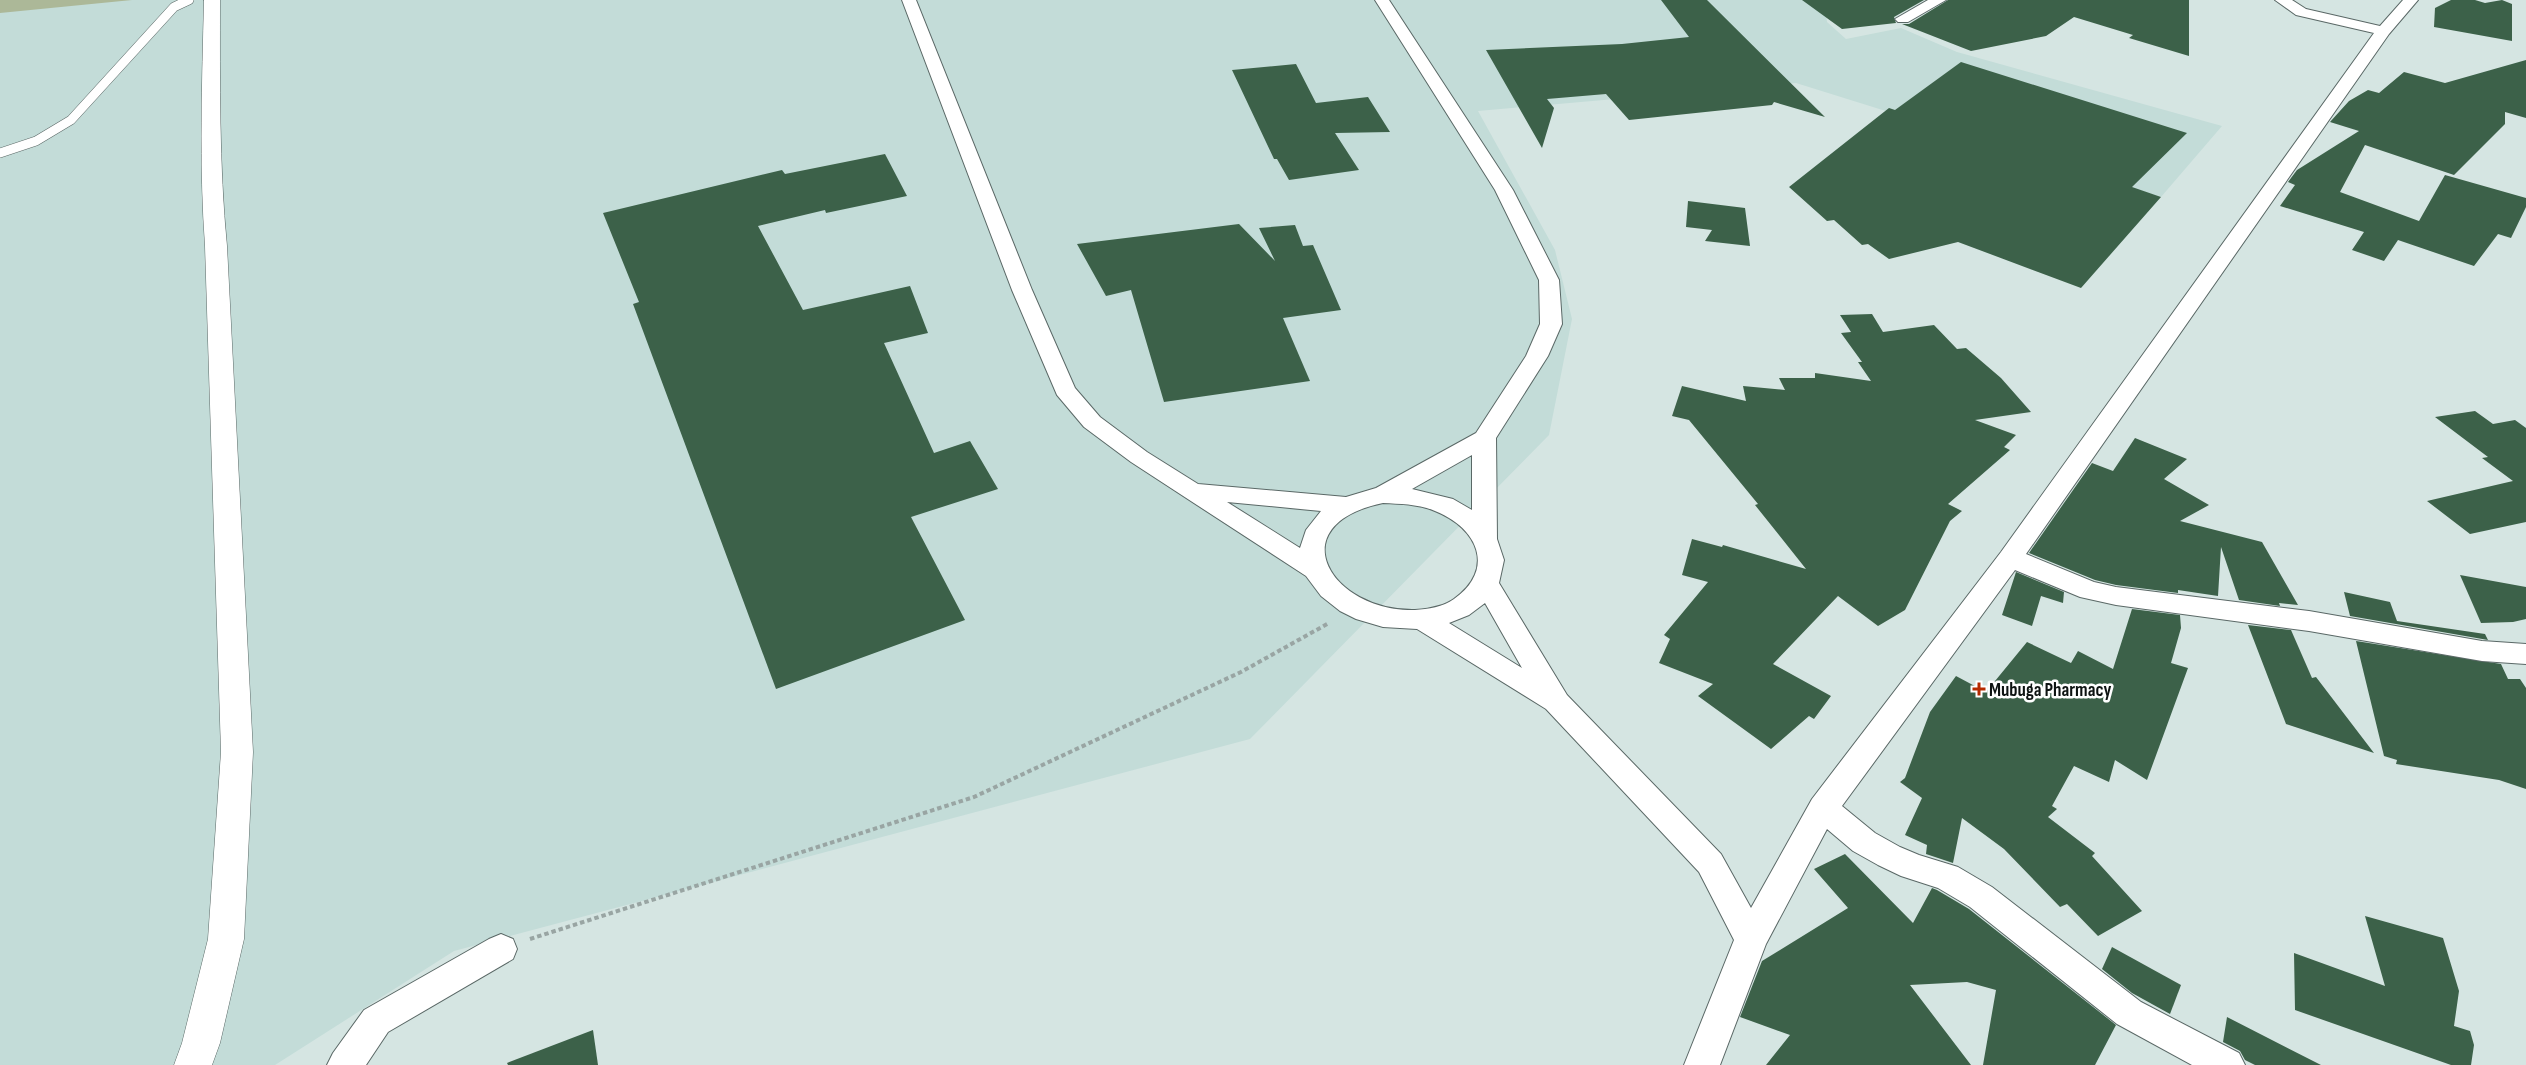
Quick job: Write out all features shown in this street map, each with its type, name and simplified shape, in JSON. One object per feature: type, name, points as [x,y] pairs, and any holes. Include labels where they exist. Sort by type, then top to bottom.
[{"type":"main road","points":[[193,1065],[201,1043],[226,939],[237,752],[216,246],[212,198],[213,163],[209,70],[212,0]]},
{"type":"street","points":[[909,0],[1022,290],[1065,390],[1092,422],[1139,456],[1316,570]]},
{"type":"street","points":[[1382,0],[1504,190],[1549,280],[1551,324],[1537,356],[1518,390],[1484,438],[1383,495]]},
{"type":"street","points":[[1903,19],[1939,0]]},
{"type":"street","points":[[2282,0],[2301,12],[2384,31]]},
{"type":"street","points":[[1702,1065],[1751,939],[1823,808],[2010,558],[2384,31],[2410,0]]},
{"type":"street","points":[[1484,438],[1485,538]]},
{"type":"street","points":[[1195,491],[1346,505]]},
{"type":"street","points":[[1383,495],[1424,498],[1444,504],[1475,525],[1485,538],[1491,553],[1491,568],[1486,583],[1476,596],[1461,607],[1443,614],[1422,619],[1399,619],[1356,608],[1338,597],[1324,585],[1316,570],[1312,555],[1314,540],[1320,526],[1331,515],[1346,505],[1364,498],[1383,495]]},
{"type":"street","points":[[2010,558],[2089,590],[2116,596],[2310,621],[2482,651],[2526,654]]},
{"type":"street","points":[[1486,583],[1557,703],[1710,863],[1751,939]]},
{"type":"street","points":[[1422,619],[1557,703]]},
{"type":"street","points":[[1823,808],[1864,842],[1889,856],[1912,867],[1947,877],[1982,897],[2129,1013],[2227,1065]]},
{"type":"street","points":[[345,1065],[376,1022],[501,949]]},
{"type":"lane","points":[[0,153],[36,141],[71,120],[174,7],[189,0]]},
{"type":"path","points":[[501,949],[974,797],[1242,672],[1356,608]]},
{"type":"shaded area","points":[[0,0],[1825,0],[1827,22],[1846,39],[1901,28],[1957,52],[2222,126],[2161,197],[1796,83],[1478,111],[1555,250],[1572,319],[1549,435],[1250,739],[454,951],[275,1065],[0,1065]]},
{"type":"green space","points":[[0,0],[132,0],[0,13]]},
{"type":"building","points":[[1661,0],[1707,0],[1825,117],[1774,102],[1772,105],[1629,120],[1606,94],[1547,99],[1554,108],[1542,148],[1486,50],[1622,44],[1689,37]]},
{"type":"building","points":[[1802,0],[1924,0],[1894,17],[1896,23],[1842,29]]},
{"type":"building","points":[[1948,0],[2189,0],[2189,56],[2129,38],[2133,35],[2074,17],[2046,36],[1971,51],[1902,24],[1909,24]]},
{"type":"building","points":[[2451,0],[2475,0],[2485,3],[2502,0],[2512,4],[2512,41],[2434,27],[2435,8]]},
{"type":"building","points":[[2526,60],[2526,118],[2505,112],[2505,124],[2454,175],[2365,145],[2340,192],[2419,221],[2445,175],[2526,198],[2526,207],[2511,238],[2498,234],[2474,266],[2398,240],[2384,261],[2352,250],[2364,232],[2280,206],[2295,185],[2288,182],[2297,170],[2359,131],[2330,122],[2349,101],[2368,90],[2379,93],[2404,72],[2445,83]]},
{"type":"building","points":[[1961,62],[2187,133],[2132,187],[2161,197],[2081,288],[1958,242],[1889,259],[1868,244],[1862,245],[1834,220],[1827,221],[1789,187],[1889,108],[1895,110]]},
{"type":"building","points":[[1296,64],[1316,103],[1368,97],[1390,132],[1335,133],[1359,170],[1289,180],[1277,159],[1274,159],[1232,70]]},
{"type":"building","points":[[885,154],[907,196],[826,213],[825,210],[758,226],[803,310],[910,286],[928,333],[884,343],[934,453],[970,441],[998,489],[911,517],[965,620],[776,689],[633,304],[639,302],[603,213],[782,170],[785,174]]},
{"type":"building","points":[[1688,201],[1745,208],[1750,246],[1705,241],[1712,230],[1686,227]]},
{"type":"building","points":[[1239,224],[1275,261],[1259,228],[1295,225],[1303,246],[1313,245],[1341,310],[1283,318],[1310,381],[1164,402],[1131,290],[1106,296],[1077,244]]},
{"type":"building","points":[[1872,314],[1883,332],[1934,325],[1957,349],[1966,348],[2001,378],[2031,412],[1975,420],[2016,435],[2004,447],[2010,450],[1948,504],[1962,511],[1950,521],[1905,610],[1878,626],[1838,596],[1773,664],[1831,696],[1814,719],[1809,716],[1771,749],[1698,696],[1713,684],[1659,663],[1670,639],[1664,635],[1708,582],[1682,575],[1692,539],[1722,547],[1723,545],[1806,569],[1755,505],[1758,504],[1689,420],[1672,416],[1682,386],[1746,401],[1743,386],[1785,390],[1779,378],[1815,378],[1815,373],[1871,381],[1858,362],[1862,362],[1841,333],[1851,332],[1840,315]]},
{"type":"building","points":[[2475,411],[2493,424],[2515,420],[2526,428],[2526,522],[2470,534],[2427,501],[2513,481],[2482,458],[2488,457],[2435,417]]},
{"type":"building","points":[[2135,438],[2187,459],[2164,479],[2209,505],[2180,521],[2262,542],[2298,605],[2279,603],[2280,606],[2239,600],[2221,547],[2218,596],[2178,590],[2178,593],[2116,585],[2095,580],[2029,553],[2092,463],[2113,471]]},
{"type":"building","points":[[2016,572],[2064,592],[2063,603],[2041,596],[2032,626],[2002,615]]},
{"type":"building","points":[[2460,575],[2526,587],[2526,619],[2513,622],[2481,623]]},
{"type":"building","points":[[2344,592],[2390,602],[2397,621],[2485,634],[2488,640],[2350,616]]},
{"type":"building","points":[[2132,609],[2180,615],[2181,628],[2171,663],[2188,668],[2147,780],[2115,760],[2109,782],[2074,766],[2052,806],[2057,809],[2048,817],[2095,853],[2092,856],[2142,911],[2098,936],[2067,904],[2060,907],[2004,849],[1962,818],[1953,863],[1926,854],[1927,845],[1905,835],[1922,798],[1900,782],[1905,778],[1930,712],[1956,676],[1986,692],[2027,642],[2071,663],[2078,651],[2113,669]]},
{"type":"building","points":[[2248,625],[2291,630],[2312,678],[2316,677],[2374,753],[2286,724]]},
{"type":"building","points":[[2356,641],[2501,664],[2508,679],[2520,679],[2526,688],[2526,789],[2499,780],[2396,764],[2397,760],[2384,756]]},
{"type":"building","points":[[1845,854],[1913,923],[1932,888],[1937,890],[1969,909],[2116,1025],[2095,1065],[1983,1065],[1996,990],[1967,982],[1910,985],[1971,1065],[1766,1065],[1790,1035],[1740,1017],[1762,961],[1848,908],[1814,869]]},
{"type":"building","points":[[2365,916],[2443,938],[2459,991],[2454,1026],[2470,1031],[2474,1045],[2471,1065],[2451,1065],[2295,1010],[2294,953],[2385,986]]},
{"type":"building","points":[[2112,947],[2181,985],[2170,1014],[2132,993],[2102,969]]},
{"type":"building","points":[[2227,1017],[2321,1065],[2255,1065],[2245,1060],[2240,1051],[2223,1042]]},
{"type":"building","points":[[593,1030],[598,1065],[508,1065],[507,1063]]},
{"type":"place","name":"Mubuga Pharmacy","points":[[1979,689]]}]
